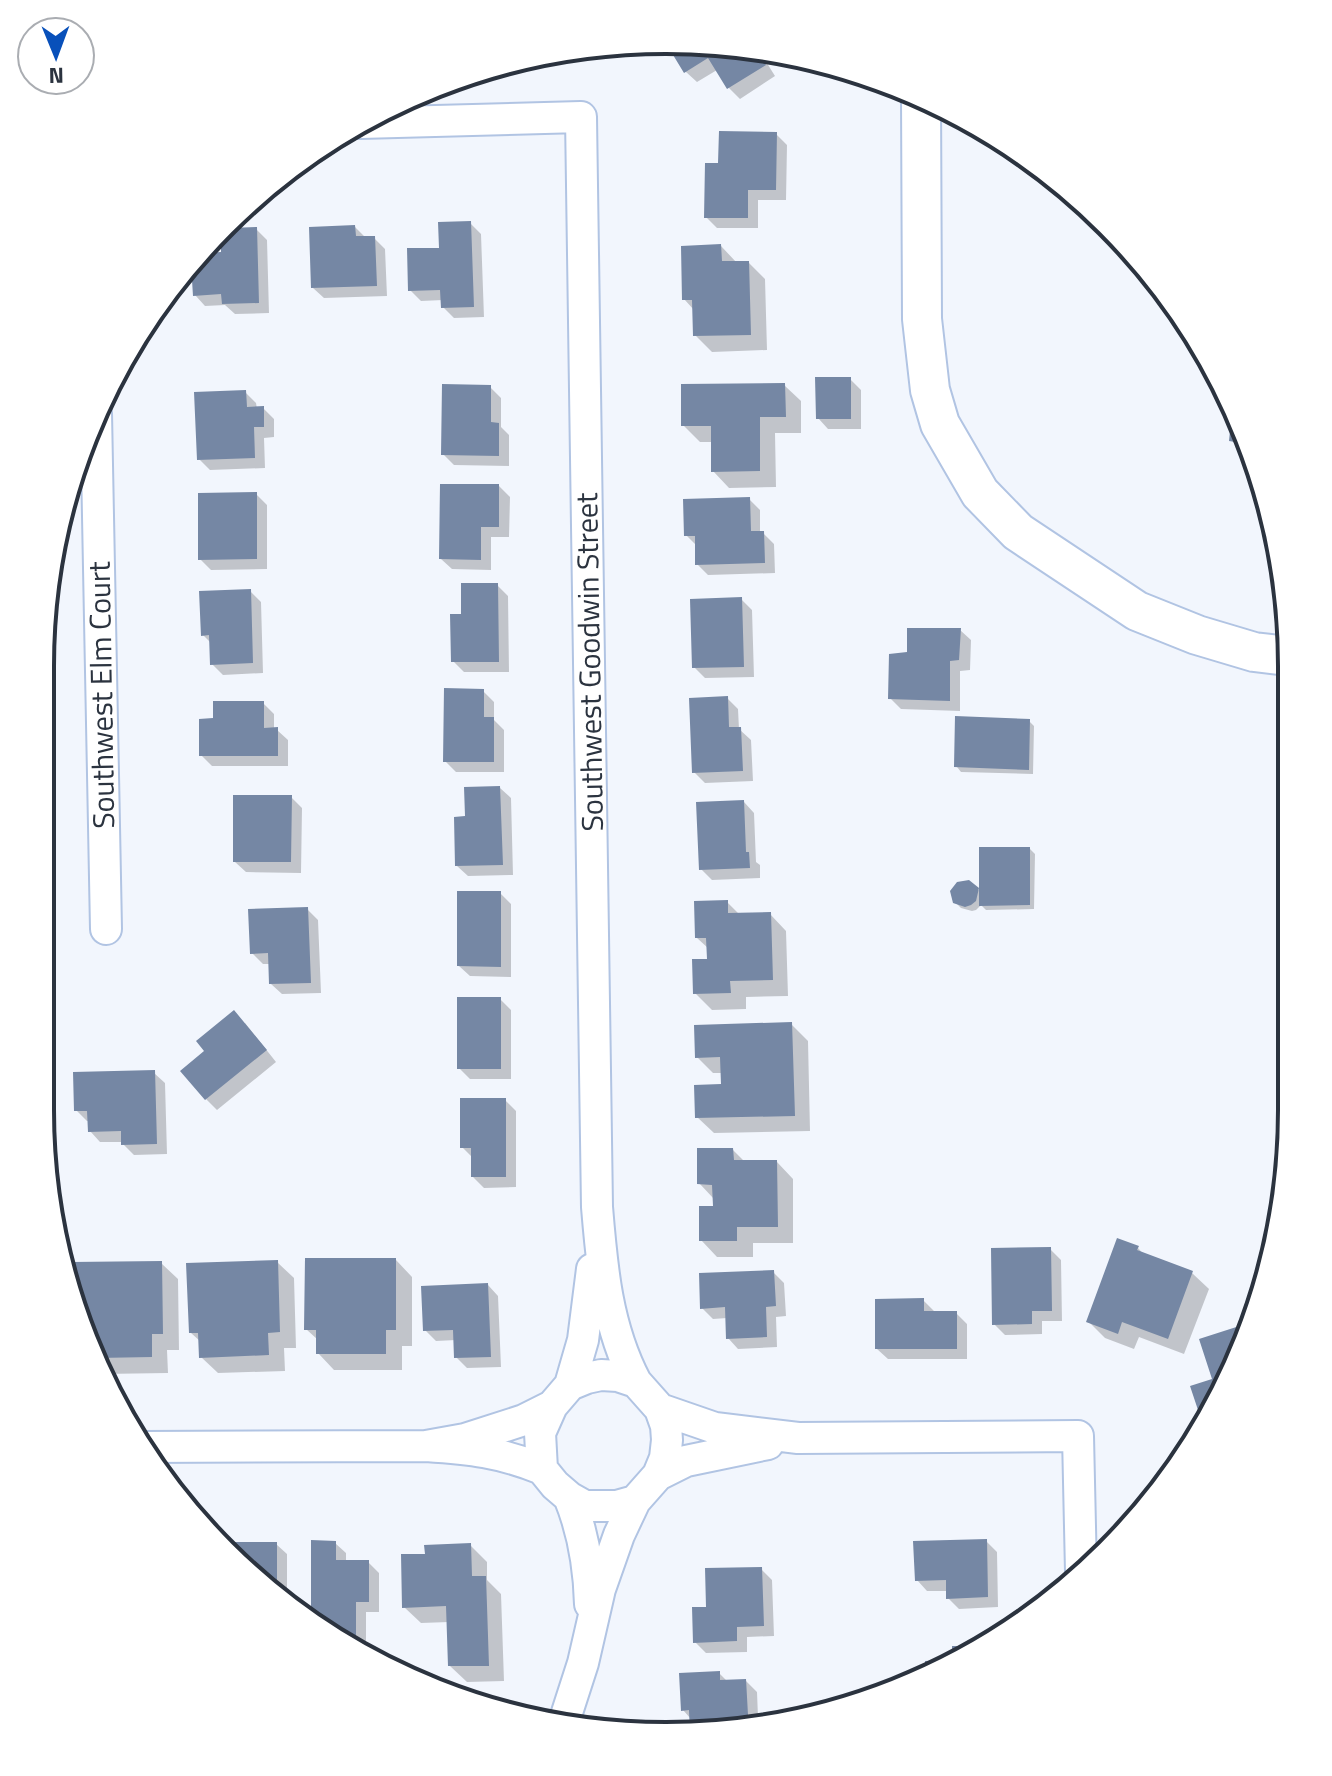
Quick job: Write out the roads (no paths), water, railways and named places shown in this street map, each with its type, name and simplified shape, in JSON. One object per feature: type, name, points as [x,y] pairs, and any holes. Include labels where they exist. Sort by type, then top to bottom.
[{"type":"street","points":[[921,110],[922,319],[930,390],[940,424],[980,493],[1018,532],[1137,611],[1197,635],[1254,652],[1278,655]]},
{"type":"street","name":"Southwest Goodwin Street","points":[[385,122],[581,117],[597,1207],[610,1314],[624,1360],[636,1382]]},
{"type":"street","name":"Southwest Elm Court","points":[[97,443],[106,929]]},
{"type":"street","name":"Southwest Goodwin Street","points":[[561,1396],[585,1328],[597,1207]]},
{"type":"street","points":[[426,1446],[465,1439],[539,1414],[587,1378],[601,1375],[636,1382],[660,1409],[666,1426],[665,1458],[658,1475],[635,1501],[619,1535],[600,1589],[583,1663],[567,1714]]},
{"type":"street","points":[[542,1469],[540,1433],[561,1396]]},
{"type":"street","points":[[660,1409],[715,1428],[798,1438],[1078,1436],[1081,1560]]},
{"type":"street","points":[[658,1475],[686,1461],[798,1438]]},
{"type":"street","points":[[155,1447],[469,1448],[501,1454],[542,1469],[555,1485],[585,1506],[617,1506],[635,1501]]},
{"type":"street","points":[[569,1497],[578,1518],[584,1549],[591,1625]]}]
